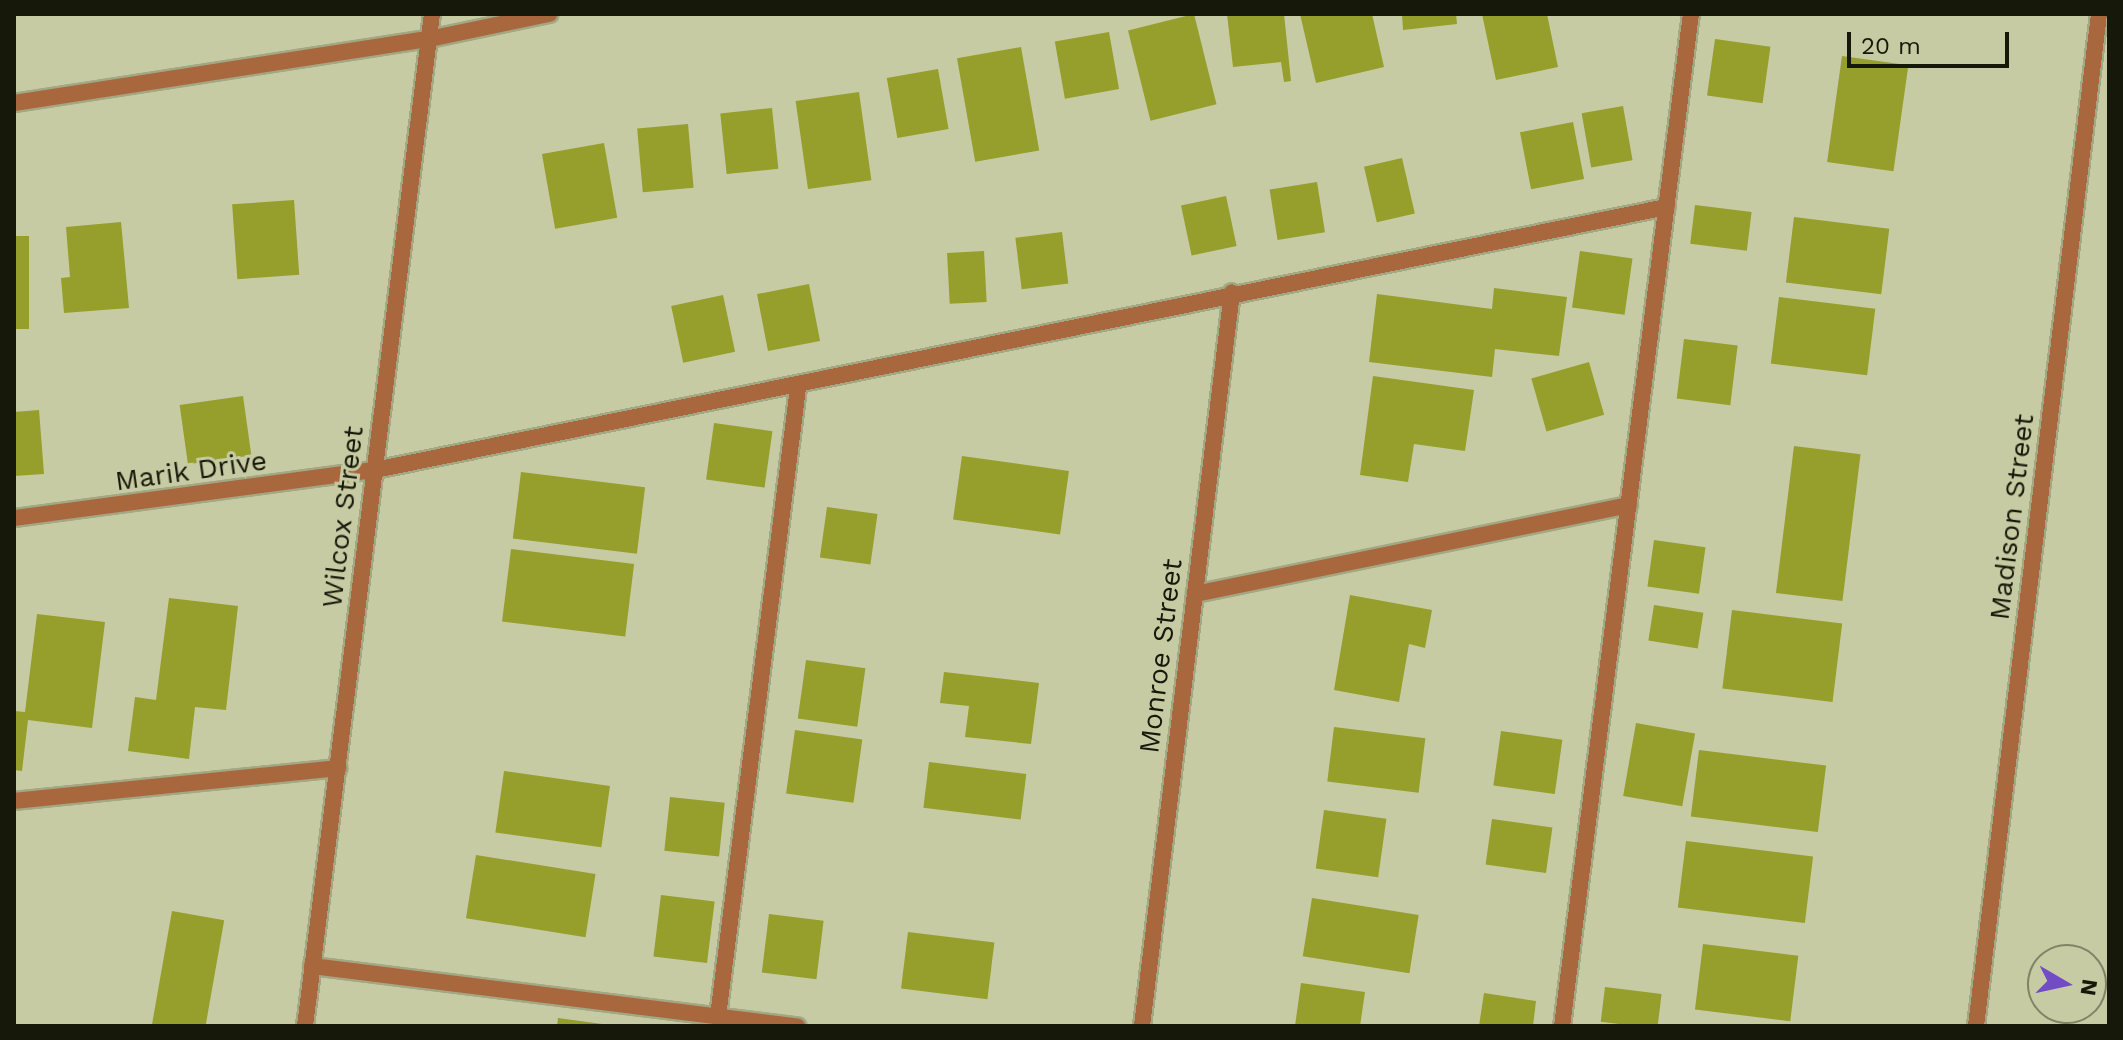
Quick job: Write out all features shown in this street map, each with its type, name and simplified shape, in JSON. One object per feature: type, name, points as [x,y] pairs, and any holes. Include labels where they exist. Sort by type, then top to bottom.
[{"type":"street","name":"Wilcox Street","points":[[305,1026],[432,14]]},
{"type":"street","points":[[14,103],[429,39],[549,14]]},
{"type":"street","points":[[1562,1026],[1691,14]]},
{"type":"street","name":"Madison Street","points":[[1976,1026],[2099,14]]},
{"type":"street","name":"Marik Drive","points":[[14,518],[375,470],[798,388],[1232,292],[1667,207]]},
{"type":"street","name":"Monroe Street","points":[[1142,1026],[1232,292]]},
{"type":"street","points":[[718,1016],[798,388]]},
{"type":"street","points":[[1195,594],[1629,505]]},
{"type":"street","points":[[14,801],[338,768]]},
{"type":"street","points":[[312,966],[797,1026]]},
{"type":"building","points":[[1194,14],[1216,104],[1151,121],[1128,30]]},
{"type":"building","points":[[1227,14],[1284,14],[1291,81],[1284,82],[1281,62],[1233,67]]},
{"type":"building","points":[[1300,14],[1372,14],[1384,67],[1316,83]]},
{"type":"building","points":[[1402,14],[1456,14],[1457,24],[1403,30]]},
{"type":"building","points":[[1482,14],[1547,14],[1558,67],[1496,80]]},
{"type":"building","points":[[1109,32],[1119,89],[1065,99],[1055,42]]},
{"type":"building","points":[[1715,39],[1770,47],[1763,103],[1707,95]]},
{"type":"building","points":[[1021,47],[1039,150],[975,162],[957,58]]},
{"type":"building","points":[[1842,56],[1908,65],[1893,171],[1827,162]]},
{"type":"building","points":[[938,69],[949,129],[897,138],[887,78]]},
{"type":"building","points":[[859,92],[871,180],[808,189],[796,101]]},
{"type":"building","points":[[1623,106],[1633,160],[1591,167],[1582,113]]},
{"type":"building","points":[[772,108],[778,169],[727,174],[720,113]]},
{"type":"building","points":[[1573,122],[1584,179],[1531,189],[1520,132]]},
{"type":"building","points":[[688,124],[694,188],[643,192],[637,128]]},
{"type":"building","points":[[604,143],[617,218],[555,229],[542,154]]},
{"type":"building","points":[[1402,158],[1415,214],[1377,222],[1364,167]]},
{"type":"building","points":[[1317,182],[1325,232],[1278,240],[1270,190]]},
{"type":"building","points":[[1226,196],[1237,246],[1192,255],[1181,206]]},
{"type":"building","points":[[294,200],[299,275],[237,279],[232,204]]},
{"type":"building","points":[[1695,205],[1752,212],[1747,251],[1690,244]]},
{"type":"building","points":[[1794,217],[1889,229],[1881,294],[1786,283]]},
{"type":"building","points":[[121,222],[129,308],[64,313],[61,278],[70,277],[66,227]]},
{"type":"building","points":[[1062,232],[1068,284],[1022,289],[1015,238]]},
{"type":"building","points":[[14,236],[29,236],[29,329],[14,329]]},
{"type":"building","points":[[984,251],[987,302],[950,304],[947,253]]},
{"type":"building","points":[[1580,251],[1632,258],[1625,315],[1572,307]]},
{"type":"building","points":[[809,284],[820,341],[768,351],[757,294]]},
{"type":"building","points":[[1494,288],[1567,297],[1559,356],[1495,349],[1492,377],[1369,362],[1377,294],[1492,309]]},
{"type":"building","points":[[723,295],[735,352],[683,363],[671,306]]},
{"type":"building","points":[[1779,297],[1875,309],[1867,375],[1771,364]]},
{"type":"building","points":[[1684,339],[1738,346],[1730,405],[1677,399]]},
{"type":"building","points":[[1589,362],[1604,415],[1546,431],[1531,379]]},
{"type":"building","points":[[1373,376],[1474,390],[1465,451],[1414,444],[1408,482],[1360,475]]},
{"type":"building","points":[[243,396],[251,455],[188,464],[180,405]]},
{"type":"building","points":[[39,410],[44,474],[14,476],[14,412]]},
{"type":"building","points":[[714,423],[772,431],[764,488],[706,479]]},
{"type":"building","points":[[1794,446],[1861,454],[1842,601],[1776,593]]},
{"type":"building","points":[[962,456],[1069,471],[1060,534],[953,519]]},
{"type":"building","points":[[521,472],[645,487],[637,554],[513,539]]},
{"type":"building","points":[[827,507],[878,514],[870,565],[820,558]]},
{"type":"building","points":[[1654,540],[1705,547],[1699,594],[1647,587]]},
{"type":"building","points":[[511,549],[634,564],[625,637],[502,621]]},
{"type":"building","points":[[1350,595],[1432,610],[1425,648],[1409,644],[1399,702],[1334,690]]},
{"type":"building","points":[[169,598],[238,606],[226,710],[195,707],[189,759],[128,751],[135,697],[156,700]]},
{"type":"building","points":[[1654,605],[1703,613],[1698,648],[1648,641]]},
{"type":"building","points":[[1732,610],[1842,624],[1833,702],[1722,688]]},
{"type":"building","points":[[37,614],[105,622],[92,728],[28,720],[22,771],[14,770],[14,711],[25,712]]},
{"type":"building","points":[[806,660],[865,668],[857,727],[798,718]]},
{"type":"building","points":[[944,672],[1039,683],[1031,744],[965,737],[969,706],[940,703]]},
{"type":"building","points":[[1636,723],[1695,733],[1682,806],[1623,796]]},
{"type":"building","points":[[1334,727],[1425,738],[1419,793],[1327,782]]},
{"type":"building","points":[[795,730],[862,739],[853,803],[786,793]]},
{"type":"building","points":[[1501,731],[1562,740],[1555,794],[1493,785]]},
{"type":"building","points":[[1699,750],[1826,766],[1818,832],[1691,817]]},
{"type":"building","points":[[929,762],[1026,774],[1021,820],[923,808]]},
{"type":"building","points":[[504,771],[610,786],[601,847],[495,832]]},
{"type":"building","points":[[670,797],[725,803],[719,856],[664,851]]},
{"type":"building","points":[[1324,810],[1386,819],[1378,877],[1316,868]]},
{"type":"building","points":[[1492,819],[1552,827],[1546,873],[1486,865]]},
{"type":"building","points":[[1686,841],[1813,857],[1805,923],[1678,908]]},
{"type":"building","points":[[476,855],[596,874],[585,937],[466,918]]},
{"type":"building","points":[[661,895],[715,902],[707,963],[653,957]]},
{"type":"building","points":[[1312,898],[1419,915],[1409,973],[1303,956]]},
{"type":"building","points":[[172,911],[224,920],[206,1026],[152,1026]]},
{"type":"building","points":[[769,914],[824,921],[816,979],[762,973]]},
{"type":"building","points":[[908,932],[994,943],[987,999],[901,989]]},
{"type":"building","points":[[1703,944],[1798,956],[1790,1021],[1695,1010]]},
{"type":"building","points":[[1301,983],[1365,992],[1360,1026],[1295,1026]]},
{"type":"building","points":[[1605,987],[1662,994],[1658,1026],[1601,1022]]},
{"type":"building","points":[[1484,993],[1536,1001],[1533,1026],[1479,1026]]},
{"type":"building","points":[[558,1018],[602,1024],[602,1026],[557,1026]]}]
